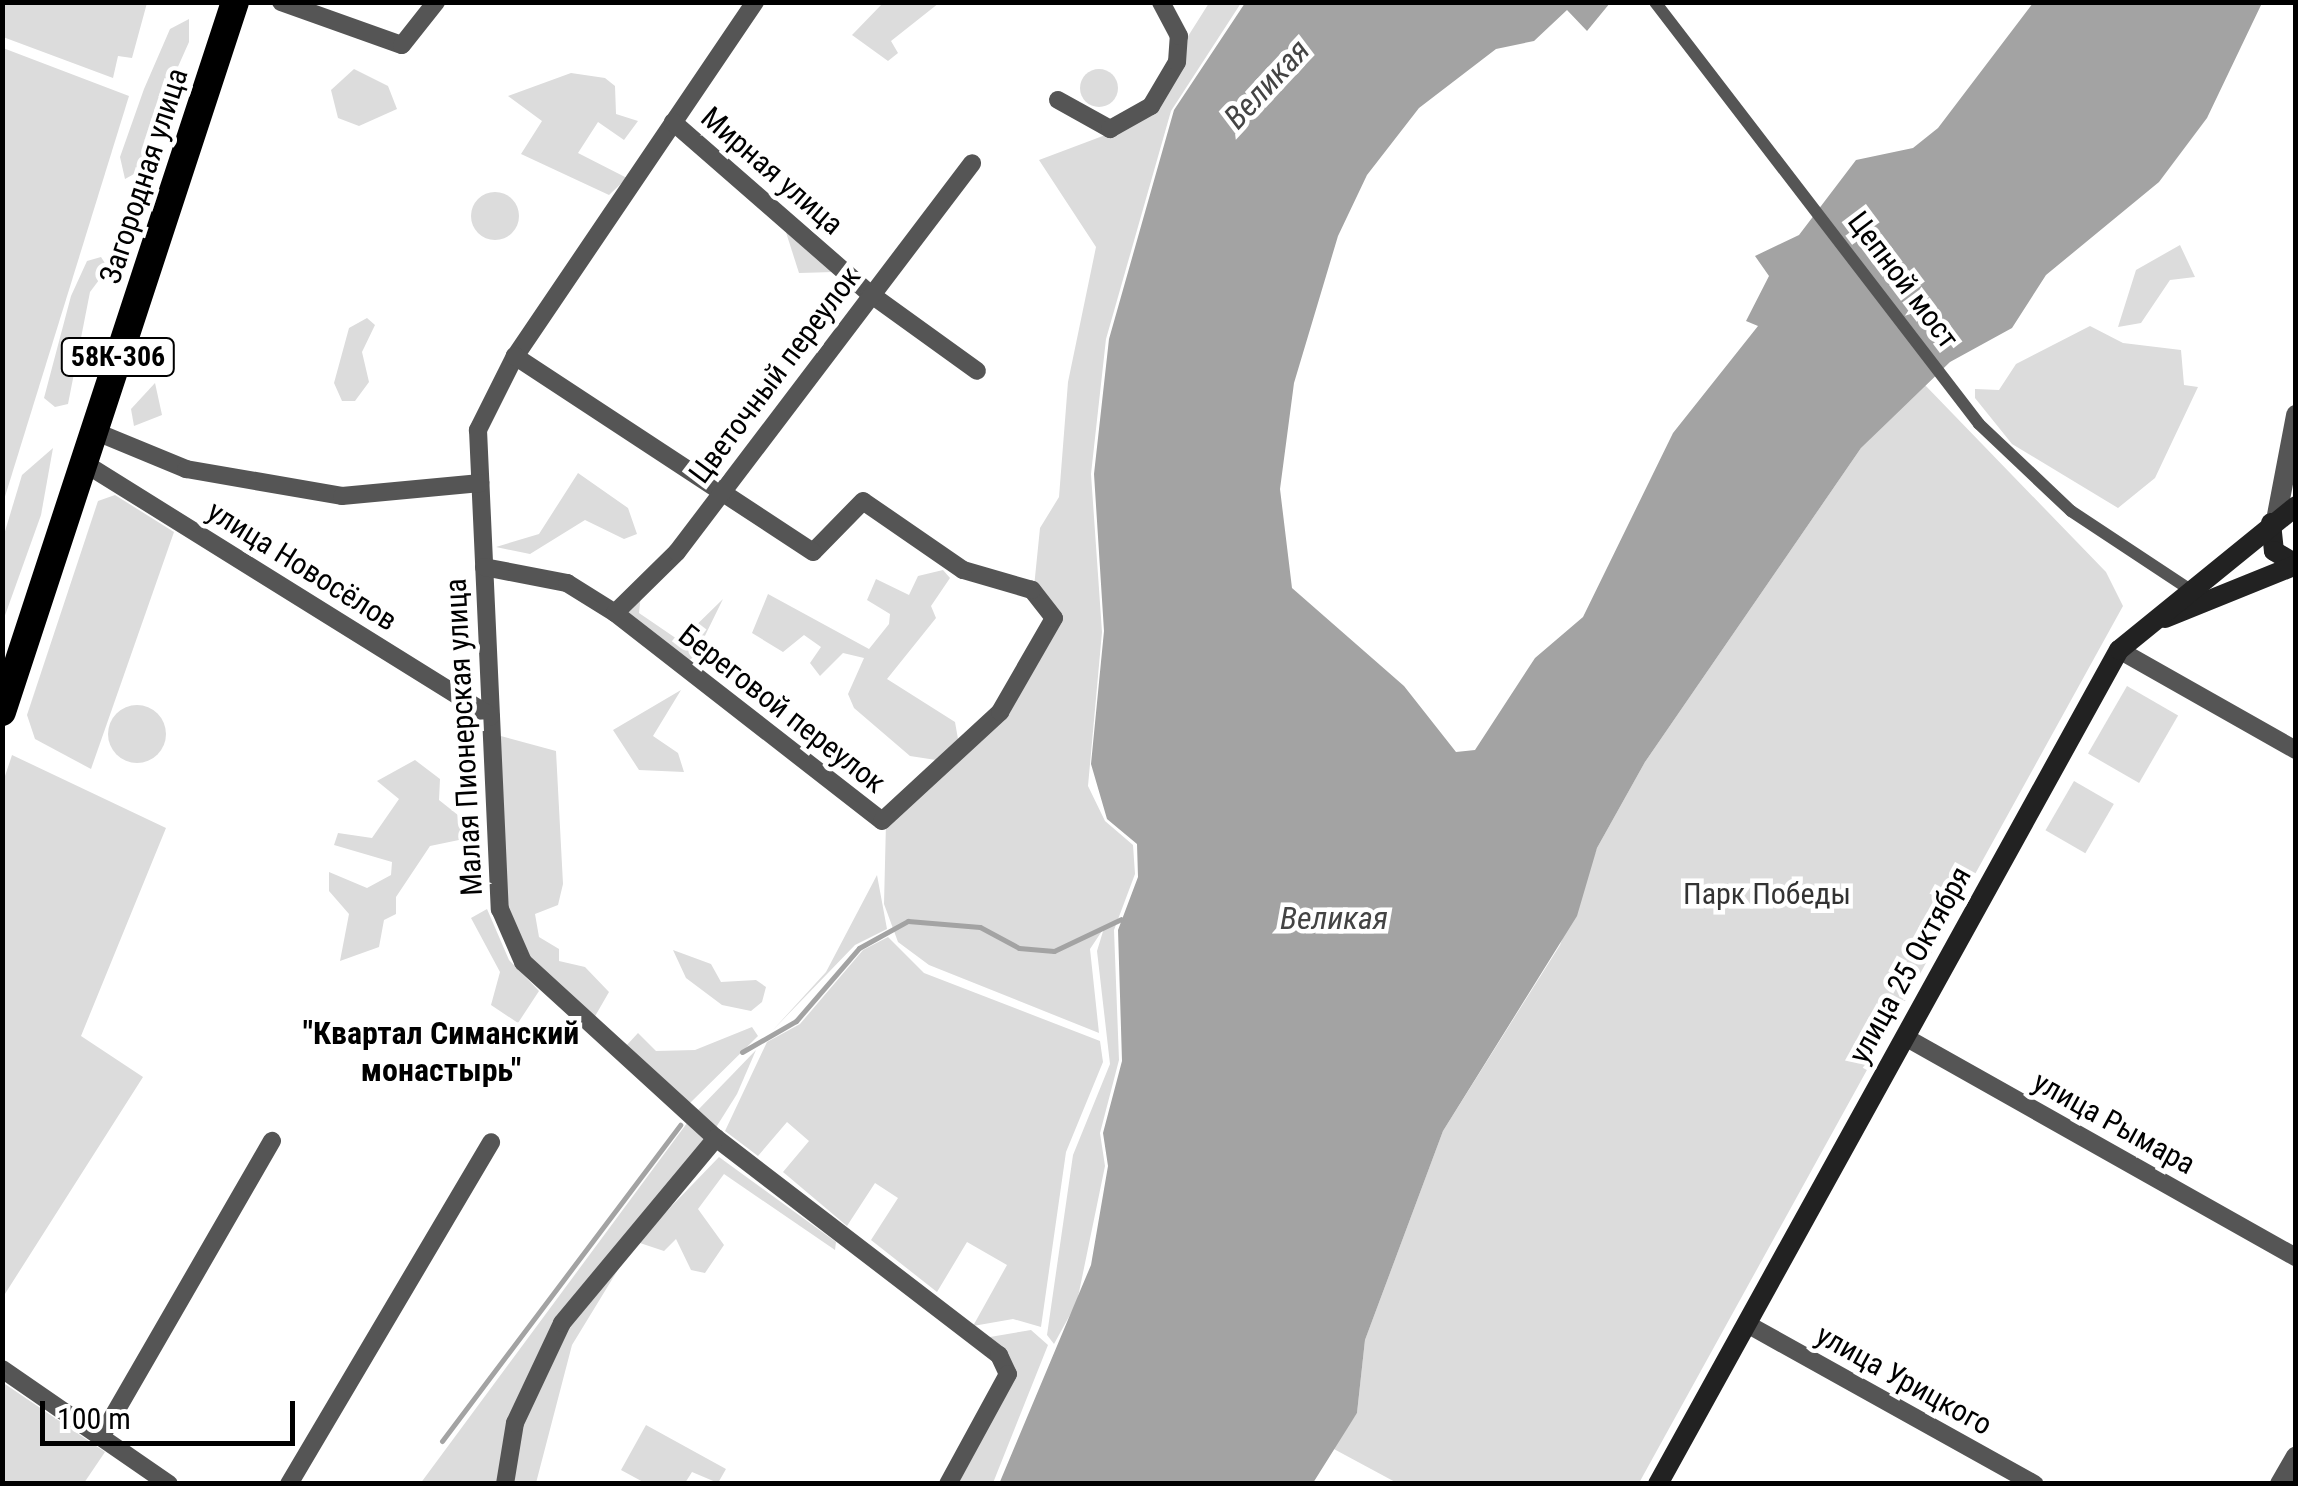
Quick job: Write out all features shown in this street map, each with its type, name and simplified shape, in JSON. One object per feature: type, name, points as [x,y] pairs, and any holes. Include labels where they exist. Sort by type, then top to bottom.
[{"type":"highway","name":"Загородная улица","points":[[2,712],[234,2]]},
{"type":"main road","name":"улица 25 Октября","points":[[1658,1484],[2119,650],[2140,628],[2281,515]]},
{"type":"main road","points":[[2281,515],[2274,551],[2296,564]]},
{"type":"main road","points":[[2140,628],[2296,564]]},
{"type":"street","points":[[281,2],[402,45],[436,2]]},
{"type":"street","name":"Малая Пионерская улица","points":[[754,2],[515,356],[478,430],[500,909],[523,962],[716,1138],[999,1355],[1008,1374],[948,1484]]},
{"type":"street","points":[[1058,100],[1110,129],[1151,106],[1177,62],[1179,36],[1161,2]]},
{"type":"street","name":"Цепной мост","points":[[1658,5],[1963,402],[2070,511],[2189,589]]},
{"type":"street","name":"Мирная улица","points":[[674,122],[869,293],[977,371]]},
{"type":"street","name":"Цветочный переулок","points":[[615,613],[677,552],[869,293],[972,163]]},
{"type":"street","points":[[515,356],[724,488]]},
{"type":"street","points":[[2281,515],[2296,415]]},
{"type":"street","points":[[94,431],[186,469],[342,496],[480,482]]},
{"type":"street","name":"улица Новосёлов","points":[[84,463],[491,716]]},
{"type":"street","name":"Береговой переулок","points":[[484,567],[567,583],[615,613],[882,821],[1000,712],[1054,618],[1032,590],[963,570],[862,501],[814,552],[724,488]]},
{"type":"street","points":[[2119,650],[2296,750]]},
{"type":"street","name":"улица Рымара","points":[[1905,1037],[2296,1256]]},
{"type":"street","points":[[505,1484],[515,1423],[562,1323],[716,1138]]},
{"type":"street","points":[[101,1438],[272,1141]]},
{"type":"street","points":[[290,1484],[491,1142]]},
{"type":"street","name":"улица Урицкого","points":[[1747,1324],[2034,1484]]},
{"type":"street","points":[[2,1369],[169,1484]]},
{"type":"street","points":[[2280,1484],[2296,1456]]},
{"type":"green space","points":[[2,3],[147,3],[132,58],[118,56],[113,78],[3,37]]},
{"type":"green space","points":[[883,3],[939,3],[891,41],[898,53],[888,61],[852,35]]},
{"type":"green space","points":[[1209,3],[1241,3],[1171,111],[1106,339],[1091,474],[1102,632],[1088,786],[1105,821],[1133,845],[1135,874],[1114,930],[1119,1060],[1100,1133],[1105,1166],[1077,1302],[1054,1344],[1047,1335],[1073,1155],[1110,1064],[1097,951],[1104,928],[1090,949],[1099,1033],[929,965],[898,942],[884,904],[886,822],[1003,714],[1058,619],[1034,587],[1040,528],[1059,497],[1068,382],[1096,247],[1039,160],[1132,125]]},
{"type":"green space","points":[[189,19],[189,42],[148,134],[145,168],[125,179],[120,157],[144,89],[170,29]]},
{"type":"green space","points":[[2,48],[129,96],[3,503]]},
{"type":"green space","points":[[354,69],[388,86],[397,109],[359,126],[338,118],[331,90]]},
{"type":"green space","points":[[1099,69],[1112,75],[1118,88],[1112,101],[1099,107],[1086,101],[1080,88],[1086,75]]},
{"type":"green space","points":[[571,73],[605,78],[615,86],[616,114],[638,121],[624,140],[598,122],[578,153],[627,178],[609,195],[521,154],[542,121],[508,96]]},
{"type":"green space","points":[[495,192],[512,199],[519,216],[512,233],[495,240],[478,233],[471,216],[478,199]]},
{"type":"green space","points":[[784,226],[834,272],[799,273]]},
{"type":"green space","points":[[2180,245],[2195,277],[2170,280],[2141,323],[2118,327],[2136,270]]},
{"type":"green space","points":[[101,257],[108,268],[90,292],[68,404],[55,407],[44,398],[71,296],[87,261]]},
{"type":"green space","points":[[367,318],[375,325],[362,352],[369,382],[355,401],[342,401],[334,383],[349,328]]},
{"type":"green space","points":[[2090,326],[2123,343],[2181,350],[2184,385],[2198,387],[2155,478],[2118,508],[2012,444],[1975,398],[1975,389],[1999,390],[2016,364]]},
{"type":"green space","points":[[155,383],[162,415],[134,426],[131,409]]},
{"type":"green space","name":"Парк Победы","points":[[1924,384],[2106,572],[2123,606],[1639,1483],[1397,1483],[1332,1448],[1357,1413],[1365,1340],[1443,1131],[1560,945],[1597,848],[1645,762],[1861,448]]},
{"type":"green space","points":[[53,448],[41,515],[3,621],[3,538],[22,475]]},
{"type":"green space","points":[[578,473],[628,508],[637,534],[624,539],[585,520],[530,554],[496,547],[539,534]]},
{"type":"green space","points":[[115,495],[174,532],[91,769],[35,739],[27,715],[98,501]]},
{"type":"green space","points":[[943,570],[950,578],[931,606],[936,618],[887,679],[955,722],[958,739],[936,760],[910,756],[854,708],[848,694],[864,658],[843,653],[820,676],[810,663],[821,647],[804,635],[783,652],[752,633],[768,594],[869,649],[889,624],[890,614],[867,600],[876,579],[909,595],[918,576]]},
{"type":"green space","points":[[641,594],[639,613],[680,641],[723,599],[695,656],[688,661],[624,609]]},
{"type":"green space","points":[[2127,686],[2178,716],[2139,783],[2088,754]]},
{"type":"green space","points":[[681,690],[653,736],[678,753],[684,772],[639,770],[613,730]]},
{"type":"green space","points":[[137,705],[157,714],[166,734],[157,754],[137,763],[117,754],[108,734],[117,714]]},
{"type":"green space","points":[[497,735],[556,751],[563,884],[558,905],[535,914],[539,937],[559,949],[559,961],[585,967],[609,992],[594,1018],[528,957],[505,904]]},
{"type":"green space","points":[[12,755],[166,828],[81,1036],[143,1077],[3,1297],[2,785]]},
{"type":"green space","points":[[415,760],[440,779],[439,800],[483,835],[430,846],[396,897],[396,914],[384,920],[379,947],[340,961],[349,914],[329,891],[329,872],[367,888],[391,875],[392,862],[334,845],[338,833],[372,838],[399,799],[377,781]]},
{"type":"green space","points":[[2074,781],[2114,804],[2085,853],[2046,830]]},
{"type":"green space","points":[[877,875],[887,929],[855,945],[772,1031],[826,972]]},
{"type":"green space","points":[[487,909],[509,960],[539,991],[518,1023],[491,1005],[500,972],[471,918]]},
{"type":"green space","points":[[888,937],[924,973],[1100,1041],[1103,1062],[1066,1152],[1041,1327],[1013,1319],[973,1326],[1007,1265],[967,1242],[937,1292],[871,1240],[898,1198],[875,1183],[847,1226],[783,1172],[809,1141],[787,1122],[758,1156],[725,1131],[767,1042],[800,1024],[863,950]]},
{"type":"green space","points":[[673,950],[711,964],[721,982],[756,980],[766,987],[762,1002],[751,1011],[722,1005],[686,978]]},
{"type":"green space","points":[[752,1027],[758,1036],[689,1104],[626,1046],[638,1033],[656,1051],[695,1050]]},
{"type":"green space","points":[[756,1050],[737,1094],[715,1129],[697,1111]]},
{"type":"green space","points":[[690,1119],[710,1138],[559,1321],[501,1483],[420,1484]]},
{"type":"green space","points":[[719,1157],[836,1242],[835,1250],[724,1174],[698,1209],[724,1245],[705,1273],[691,1270],[676,1239],[664,1251],[637,1242]]},
{"type":"green space","points":[[630,1250],[572,1345],[536,1483],[508,1484],[518,1424],[564,1324]]},
{"type":"green space","points":[[1031,1330],[1048,1345],[993,1483],[953,1484],[1013,1375],[984,1338]]},
{"type":"green space","points":[[2,1382],[105,1452],[84,1483],[3,1483]]},
{"type":"green space","points":[[646,1425],[726,1469],[718,1483],[692,1472],[685,1483],[645,1483],[621,1470]]},
{"type":"water","name":"Великая","points":[[1245,3],[1610,3],[1587,31],[1567,10],[1534,41],[1496,49],[1419,108],[1367,175],[1338,236],[1294,383],[1280,489],[1292,588],[1404,686],[1456,752],[1475,750],[1535,658],[1583,617],[1673,433],[1758,326],[1746,321],[1769,276],[1755,256],[1799,235],[1856,160],[1913,148],[1938,128],[2033,3],[2262,3],[2207,118],[2159,182],[2046,275],[2012,328],[1950,362],[1861,448],[1645,762],[1597,848],[1577,916],[1443,1131],[1365,1340],[1357,1413],[1313,1483],[999,1484],[1091,1265],[1108,1166],[1103,1133],[1122,1061],[1118,930],[1138,877],[1137,844],[1107,819],[1091,764],[1104,631],[1094,474],[1109,339],[1174,110]]},
{"type":"waterway","points":[[742,1052],[796,1021],[859,948],[908,921],[980,927],[1019,948],[1054,951],[1121,919]]},
{"type":"waterway","points":[[442,1441],[680,1125]]},
{"type":"district","name":"\"Квартал Симанский монастырь\"","points":[[441,1052]]}]
